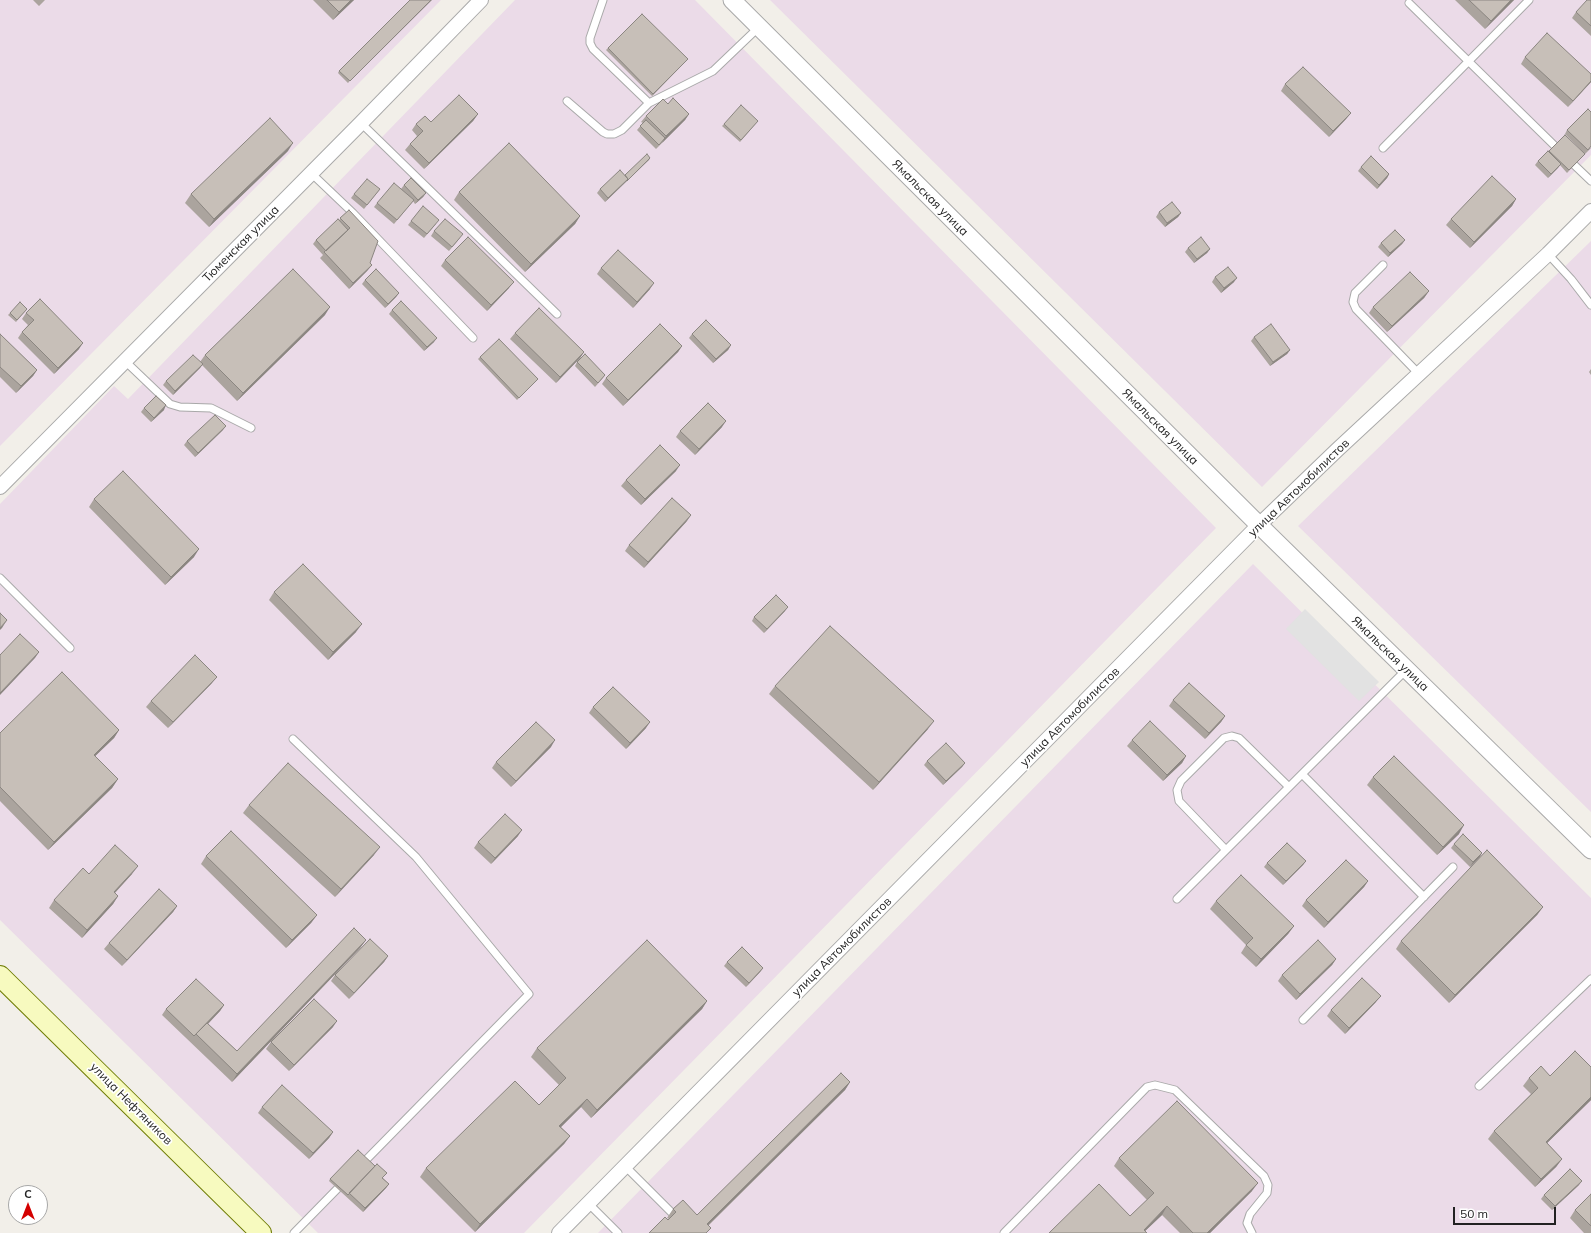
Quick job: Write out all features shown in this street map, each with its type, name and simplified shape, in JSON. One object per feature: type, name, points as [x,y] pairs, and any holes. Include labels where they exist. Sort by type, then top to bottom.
[{"type":"main road","name":"улица Нефтяников","points":[[0,976],[262,1233]]},
{"type":"street","name":"Тюменская улица","points":[[0,487],[361,123],[480,0]]},
{"type":"street","name":"Ямальская улица","points":[[732,0],[1259,525],[1591,850]]},
{"type":"street","name":"улица Автомобилистов","points":[[559,1233],[1259,525],[1548,254],[1591,211]]},
{"type":"lane","points":[[604,0],[590,38],[590,43],[593,49],[648,103]]},
{"type":"lane","points":[[1383,148],[1529,0]]},
{"type":"lane","points":[[1409,3],[1591,181]]},
{"type":"lane","points":[[567,101],[604,132],[607,134],[614,134],[622,130],[648,103],[714,71],[759,27]]},
{"type":"lane","points":[[361,123],[557,314]]},
{"type":"lane","points":[[311,172],[353,213],[473,338]]},
{"type":"lane","points":[[1548,254],[1571,279],[1591,305]]},
{"type":"lane","points":[[1383,265],[1354,293],[1353,302],[1356,309],[1419,374]]},
{"type":"lane","points":[[125,361],[170,404],[180,408],[211,408],[251,428]]},
{"type":"lane","points":[[0,578],[70,648]]},
{"type":"lane","points":[[1177,900],[1406,670]]},
{"type":"lane","points":[[1226,850],[1179,801],[1177,790],[1181,781],[1224,738],[1232,736],[1239,738],[1289,787]]},
{"type":"lane","points":[[294,738],[416,857],[529,994],[357,1169]]},
{"type":"lane","points":[[1302,774],[1424,897]]},
{"type":"lane","points":[[1304,1020],[1454,867]]},
{"type":"lane","points":[[1479,1086],[1591,979]]},
{"type":"lane","points":[[1004,1233],[1147,1087],[1155,1085],[1175,1090],[1264,1176],[1268,1186],[1267,1193],[1250,1214],[1248,1224],[1252,1233]]},
{"type":"lane","points":[[625,1166],[672,1213]]},
{"type":"lane","points":[[294,1233],[346,1180]]},
{"type":"lane","points":[[588,1203],[618,1233]]},
{"type":"shaded area","points":[[0,0],[441,0],[0,446]]},
{"type":"shaded area","points":[[515,0],[695,0],[1216,528],[524,1233],[318,1233],[0,920],[0,504],[114,386],[128,399]]},
{"type":"shaded area","points":[[770,0],[1591,0],[1591,155],[1262,487]]},
{"type":"shaded area","points":[[1591,241],[1591,812],[1298,526]]},
{"type":"shaded area","points":[[1253,564],[1591,898],[1591,1233],[598,1233]]},
{"type":"shaded area","points":[[1305,609],[1379,682],[1359,701],[1286,629]]},
{"type":"building","points":[[327,0],[351,0],[339,12]]},
{"type":"building","points":[[410,0],[431,0],[350,81],[339,71]]},
{"type":"building","points":[[1469,0],[1511,0],[1491,21]]},
{"type":"building","points":[[1587,0],[1591,0],[1591,26],[1576,12]]},
{"type":"building","points":[[642,14],[688,59],[653,94],[608,48]]},
{"type":"building","points":[[1547,33],[1591,74],[1591,81],[1573,101],[1525,57]]},
{"type":"building","points":[[1303,67],[1351,113],[1333,131],[1285,84]]},
{"type":"building","points":[[459,95],[478,114],[429,163],[410,144],[423,131],[416,124],[425,116],[431,122]]},
{"type":"building","points":[[673,98],[689,114],[666,136],[646,116],[663,99],[668,104]]},
{"type":"building","points":[[741,105],[758,121],[741,140],[724,124]]},
{"type":"building","points":[[1588,109],[1591,112],[1591,146],[1588,150],[1567,130]]},
{"type":"building","points":[[270,118],[293,143],[214,219],[191,194]]},
{"type":"building","points":[[646,120],[665,138],[659,145],[640,126]]},
{"type":"building","points":[[1565,135],[1585,154],[1569,170],[1549,151]]},
{"type":"building","points":[[509,143],[580,216],[531,264],[459,192]]},
{"type":"building","points":[[1548,151],[1561,164],[1551,174],[1538,161]]},
{"type":"building","points":[[647,154],[650,158],[627,181],[628,179],[625,175]]},
{"type":"building","points":[[1371,156],[1389,174],[1379,185],[1361,167]]},
{"type":"building","points":[[620,170],[628,179],[608,198],[600,189]]},
{"type":"building","points":[[1492,176],[1516,199],[1474,242],[1451,219]]},
{"type":"building","points":[[411,178],[426,193],[418,200],[404,185]]},
{"type":"building","points":[[367,179],[380,189],[367,205],[354,194]]},
{"type":"building","points":[[394,183],[414,200],[397,220],[377,203]]},
{"type":"building","points":[[1172,202],[1181,213],[1167,223],[1159,212]]},
{"type":"building","points":[[423,206],[439,220],[427,234],[411,221]]},
{"type":"building","points":[[349,210],[378,241],[370,263],[372,265],[353,283],[324,252],[350,228],[340,218]]},
{"type":"building","points":[[338,219],[348,230],[326,251],[316,240]]},
{"type":"building","points":[[445,219],[463,234],[452,247],[434,231]]},
{"type":"building","points":[[1395,230],[1405,240],[1390,253],[1381,243]]},
{"type":"building","points":[[468,237],[514,282],[491,305],[445,260]]},
{"type":"building","points":[[1201,237],[1210,249],[1197,259],[1188,248]]},
{"type":"building","points":[[618,250],[654,283],[637,302],[601,268]]},
{"type":"building","points":[[1228,267],[1237,278],[1224,288],[1215,277]]},
{"type":"building","points":[[293,269],[330,307],[243,393],[205,355]]},
{"type":"building","points":[[376,269],[399,293],[388,304],[365,280]]},
{"type":"building","points":[[1410,272],[1429,291],[1392,326],[1373,307]]},
{"type":"building","points":[[40,299],[83,343],[58,368],[22,332],[34,320],[26,313]]},
{"type":"building","points":[[401,301],[437,338],[427,347],[392,310]]},
{"type":"building","points":[[20,302],[27,309],[17,320],[10,313]]},
{"type":"building","points":[[539,308],[584,352],[560,377],[515,333]]},
{"type":"building","points":[[706,320],[731,345],[716,359],[692,334]]},
{"type":"building","points":[[660,324],[682,346],[628,400],[606,378]]},
{"type":"building","points":[[1271,324],[1290,350],[1273,362],[1254,337]]},
{"type":"building","points":[[0,334],[37,370],[21,386],[0,367]]},
{"type":"building","points":[[499,339],[538,379],[519,398],[480,357]]},
{"type":"building","points":[[585,354],[605,375],[598,383],[577,362]]},
{"type":"building","points":[[193,355],[203,364],[175,391],[166,381]]},
{"type":"building","points":[[156,396],[166,405],[154,418],[144,408]]},
{"type":"building","points":[[708,403],[726,421],[699,449],[680,431]]},
{"type":"building","points":[[215,415],[226,426],[198,453],[187,441]]},
{"type":"building","points":[[660,445],[680,465],[645,499],[626,480]]},
{"type":"building","points":[[123,471],[199,549],[171,577],[94,499]]},
{"type":"building","points":[[672,498],[691,515],[648,562],[629,545]]},
{"type":"building","points":[[303,564],[362,624],[333,652],[274,592]]},
{"type":"building","points":[[776,595],[788,607],[767,629],[754,617]]},
{"type":"building","points":[[0,613],[7,620],[0,628]]},
{"type":"building","points":[[830,626],[934,721],[879,782],[775,686]]},
{"type":"building","points":[[20,634],[39,652],[0,693],[0,655]]},
{"type":"building","points":[[195,655],[217,677],[173,722],[151,701]]},
{"type":"building","points":[[62,672],[119,730],[94,755],[118,779],[54,842],[0,787],[0,733]]},
{"type":"building","points":[[1189,683],[1225,716],[1209,733],[1173,700]]},
{"type":"building","points":[[613,687],[650,722],[630,743],[593,707]]},
{"type":"building","points":[[1150,721],[1186,756],[1167,775],[1132,740]]},
{"type":"building","points":[[536,722],[555,740],[516,781],[496,762]]},
{"type":"building","points":[[946,743],[965,763],[946,781],[927,761]]},
{"type":"building","points":[[1394,756],[1464,825],[1443,847],[1373,777]]},
{"type":"building","points":[[288,763],[380,847],[341,889],[249,805]]},
{"type":"building","points":[[505,814],[522,830],[495,858],[478,842]]},
{"type":"building","points":[[231,831],[317,915],[292,940],[206,856]]},
{"type":"building","points":[[1463,834],[1482,853],[1473,862],[1454,844]]},
{"type":"building","points":[[1287,843],[1306,861],[1286,881],[1267,863]]},
{"type":"building","points":[[115,845],[138,866],[114,892],[118,896],[87,930],[54,900],[83,868],[89,874]]},
{"type":"building","points":[[1487,850],[1543,907],[1455,995],[1401,941]]},
{"type":"building","points":[[1346,860],[1368,881],[1328,922],[1306,900]]},
{"type":"building","points":[[1241,875],[1294,926],[1261,959],[1246,945],[1253,938],[1216,901]]},
{"type":"building","points":[[159,889],[177,906],[127,960],[109,943]]},
{"type":"building","points":[[354,928],[366,940],[237,1074],[196,1034],[207,1023],[237,1051]]},
{"type":"building","points":[[370,939],[388,956],[354,993],[335,975]]},
{"type":"building","points":[[647,940],[707,1001],[597,1110],[587,1099],[559,1126],[570,1136],[480,1224],[426,1168],[515,1081],[539,1105],[566,1078],[537,1048]]},
{"type":"building","points":[[1318,940],[1336,959],[1300,994],[1282,975]]},
{"type":"building","points":[[742,947],[763,968],[749,983],[727,962]]},
{"type":"building","points":[[1362,978],[1381,996],[1349,1028],[1331,1010]]},
{"type":"building","points":[[196,979],[224,1005],[194,1036],[166,1009]]},
{"type":"building","points":[[314,999],[337,1021],[294,1065],[271,1042]]},
{"type":"building","points":[[1575,1051],[1591,1067],[1591,1097],[1546,1142],[1562,1159],[1541,1179],[1494,1131],[1538,1088],[1529,1078],[1541,1066],[1550,1076]]},
{"type":"building","points":[[841,1073],[850,1082],[707,1224],[711,1228],[706,1233],[649,1233],[665,1217],[668,1220],[676,1212],[673,1209],[683,1200],[697,1215]]},
{"type":"building","points":[[282,1085],[333,1132],[313,1153],[262,1107]]},
{"type":"building","points":[[1177,1101],[1258,1183],[1207,1233],[1193,1233],[1167,1206],[1144,1230],[1147,1233],[1049,1233],[1099,1184],[1130,1216],[1154,1193],[1119,1158]]},
{"type":"building","points":[[358,1150],[375,1166],[348,1195],[330,1179]]},
{"type":"building","points":[[377,1164],[387,1173],[382,1178],[389,1184],[365,1208],[349,1193]]},
{"type":"building","points":[[1570,1169],[1582,1181],[1555,1206],[1544,1195]]},
{"type":"building","points":[[1591,1194],[1591,1226],[1575,1210]]}]
